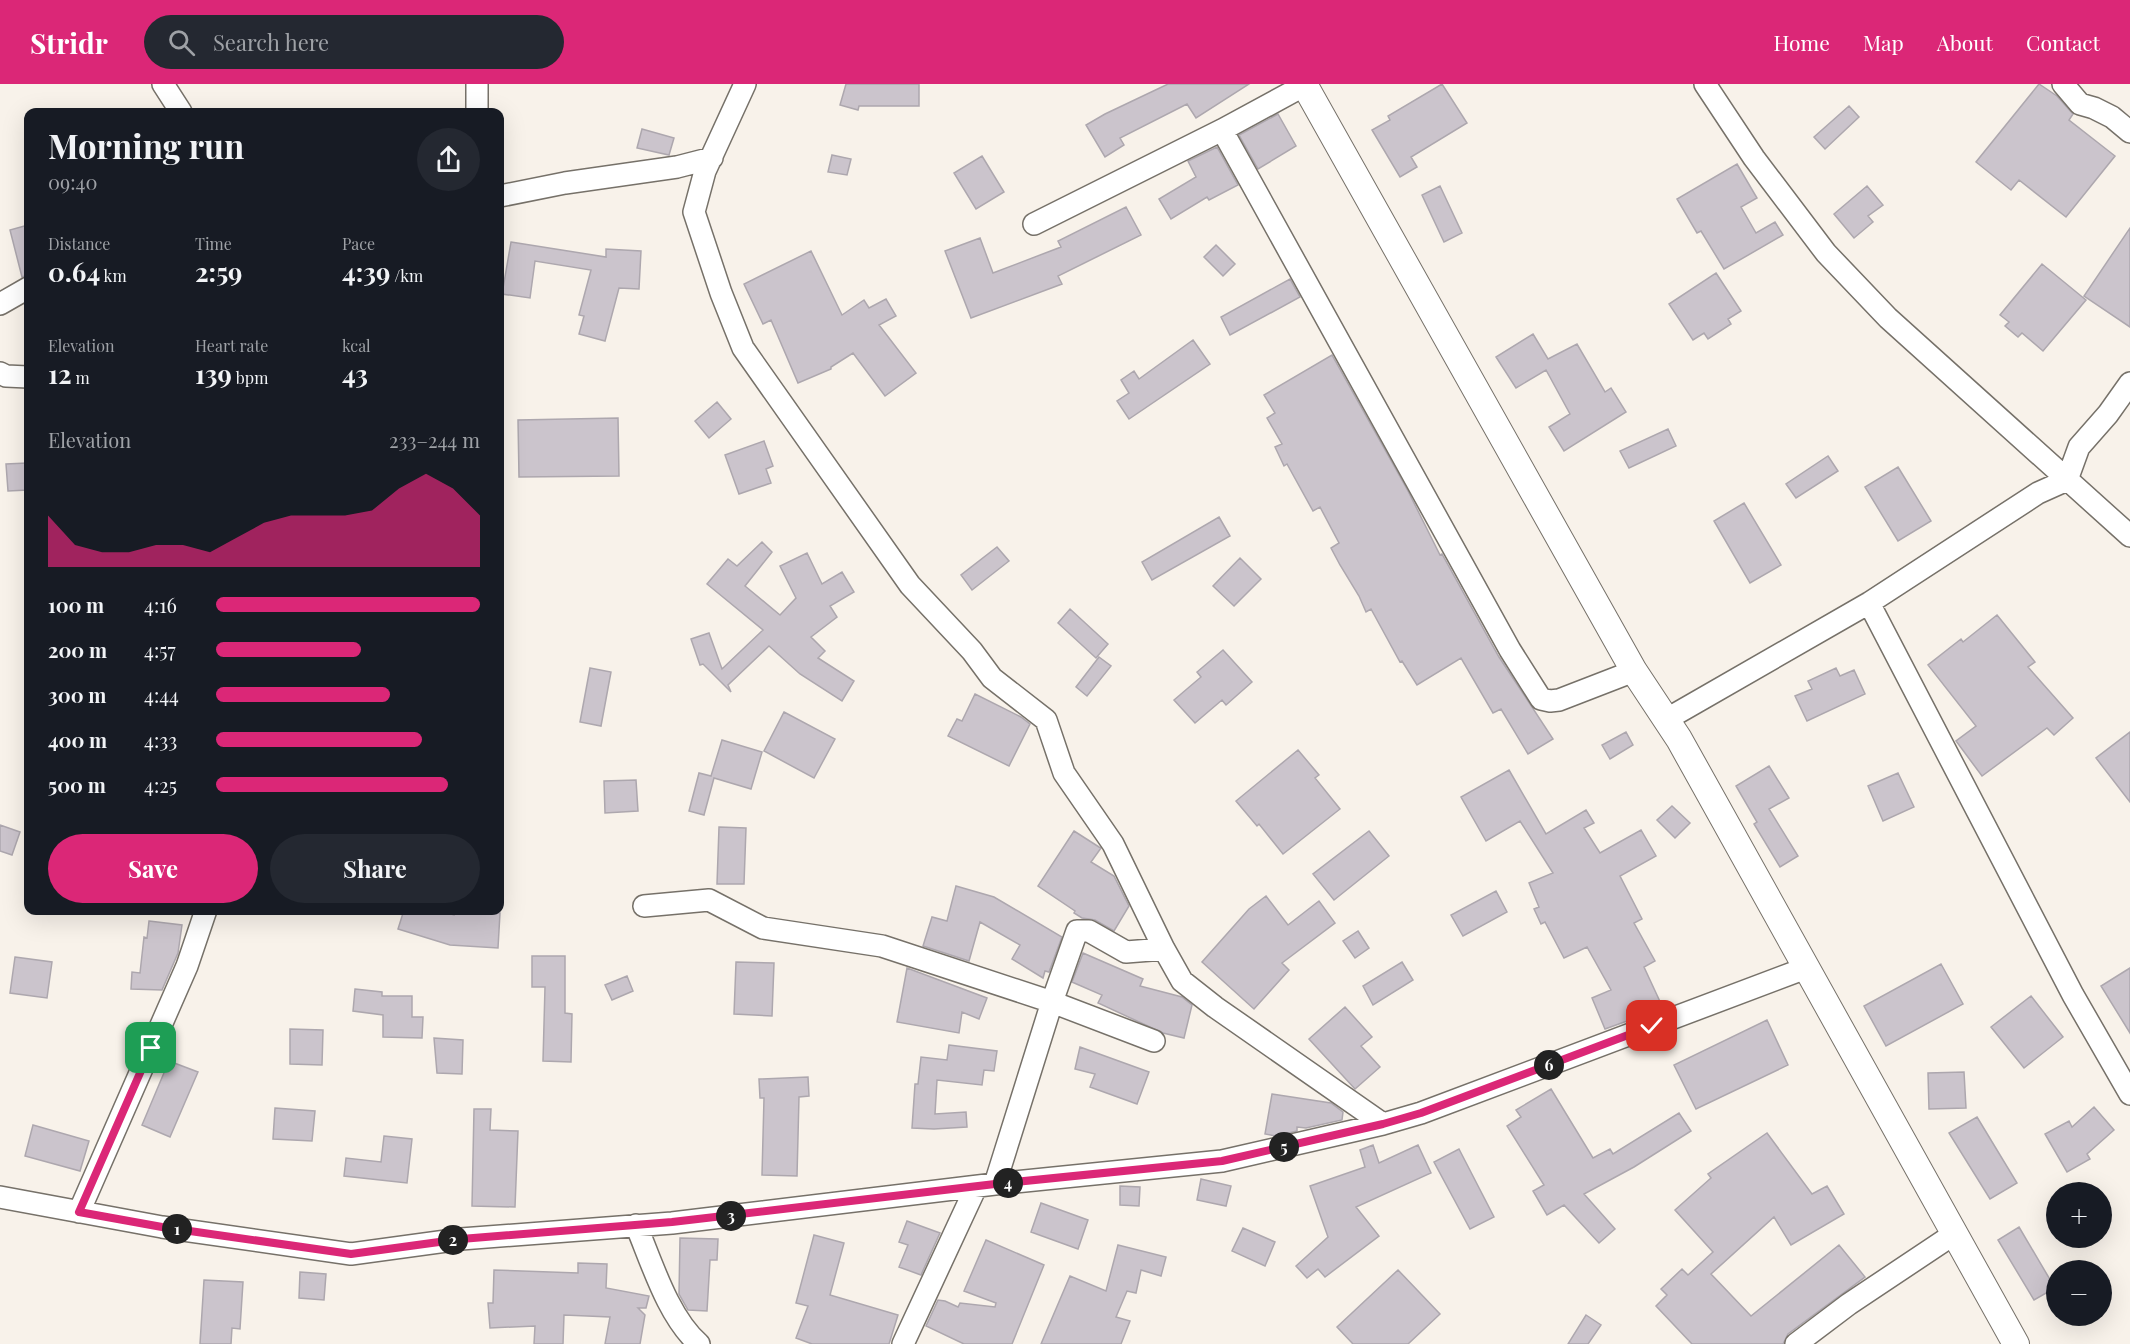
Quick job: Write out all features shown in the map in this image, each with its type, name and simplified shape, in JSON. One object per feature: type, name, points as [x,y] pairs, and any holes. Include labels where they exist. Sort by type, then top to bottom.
[{"type":"street","points":[[163,84],[178,108]]},
{"type":"street","points":[[477,84],[477,108]]},
{"type":"street","points":[[745,84],[705,171],[694,212],[721,293],[743,348],[910,585],[972,651],[992,678],[1046,720],[1064,773],[1113,844],[1182,981],[1215,1007],[1383,1124]]},
{"type":"street","points":[[1705,84],[1754,158],[1826,253],[1888,318],[2130,536]]},
{"type":"street","points":[[2063,84],[2080,104],[2112,117],[2130,132]]},
{"type":"street","points":[[1034,224],[1222,130],[1304,85],[1634,671],[1667,719],[2016,1344]]},
{"type":"street","points":[[1222,130],[1510,650],[1541,699],[1559,700],[1634,671]]},
{"type":"street","points":[[504,195],[565,183],[677,167],[712,158]]},
{"type":"street","points":[[0,304],[24,290]]},
{"type":"street","points":[[0,373],[6,376],[24,377]]},
{"type":"street","points":[[1667,719],[1869,603],[2037,493],[2067,480],[2079,447],[2108,414],[2130,383]]},
{"type":"street","points":[[1869,603],[2073,995],[2130,1094]]},
{"type":"street","points":[[644,906],[709,900],[763,928],[882,946],[1052,1002],[1154,1041]]},
{"type":"street","points":[[79,1212],[187,966],[204,915]]},
{"type":"street","points":[[903,1344],[985,1186],[1077,931],[1089,931],[1126,952],[1164,949]]},
{"type":"street","points":[[0,1197],[162,1227],[351,1254],[461,1239],[636,1225],[1222,1161],[1421,1113],[1806,968]]},
{"type":"street","points":[[636,1225],[669,1302],[691,1337],[699,1344]]},
{"type":"street","points":[[1796,1344],[1849,1304],[1954,1234]]},
{"type":"building","points":[[846,84],[919,84],[919,106],[859,106],[858,110],[840,105]]},
{"type":"building","points":[[1168,84],[1249,84],[1196,118],[1187,104],[1120,138],[1124,145],[1105,157],[1086,125]]},
{"type":"building","points":[[1442,84],[1467,123],[1411,157],[1417,167],[1400,177],[1372,130],[1390,120],[1388,116]]},
{"type":"building","points":[[2039,84],[2057,96],[2073,114],[2069,120],[2115,156],[2066,217],[2019,180],[2011,190],[1976,162]]},
{"type":"building","points":[[1849,106],[1859,117],[1825,149],[1814,137]]},
{"type":"building","points":[[1278,114],[1296,146],[1258,169],[1239,135]]},
{"type":"building","points":[[642,129],[674,138],[669,155],[637,148]]},
{"type":"building","points":[[1217,147],[1238,185],[1209,200],[1207,197],[1171,219],[1159,199],[1196,177],[1188,161]]},
{"type":"building","points":[[832,155],[851,159],[847,175],[828,172]]},
{"type":"building","points":[[982,156],[1004,192],[976,209],[954,173]]},
{"type":"building","points":[[1737,164],[1757,198],[1741,207],[1756,233],[1775,222],[1783,235],[1724,269],[1701,231],[1697,233],[1677,199]]},
{"type":"building","points":[[1440,186],[1462,233],[1444,242],[1422,195]]},
{"type":"building","points":[[1867,186],[1883,205],[1868,216],[1873,222],[1854,238],[1834,214]]},
{"type":"building","points":[[1126,207],[1141,235],[1058,276],[1062,284],[971,318],[945,251],[980,238],[993,273],[1061,247],[1058,241]]},
{"type":"building","points":[[24,226],[24,276],[22,277],[10,230]]},
{"type":"building","points":[[2130,228],[2130,327],[2084,296]]},
{"type":"building","points":[[511,242],[606,257],[606,249],[641,251],[639,289],[619,288],[605,341],[579,334],[584,316],[579,315],[591,270],[535,261],[530,298],[504,294]]},
{"type":"building","points":[[1216,245],[1235,264],[1223,276],[1204,257]]},
{"type":"building","points":[[811,251],[842,315],[864,300],[869,308],[886,299],[896,316],[879,325],[916,373],[885,396],[853,353],[831,369],[798,383],[771,320],[763,324],[744,284]]},
{"type":"building","points":[[2042,264],[2086,300],[2043,351],[2022,333],[2018,337],[2005,326],[2009,322],[2000,315]]},
{"type":"building","points":[[1716,273],[1741,311],[1728,319],[1731,324],[1708,339],[1704,333],[1693,340],[1669,304]]},
{"type":"building","points":[[1290,279],[1300,297],[1230,335],[1221,317]]},
{"type":"building","points":[[1533,334],[1548,359],[1577,344],[1605,392],[1611,388],[1626,412],[1564,451],[1549,427],[1570,414],[1546,370],[1516,388],[1496,357]]},
{"type":"building","points":[[1193,340],[1210,364],[1129,419],[1117,401],[1129,393],[1121,380],[1134,371],[1139,379]]},
{"type":"building","points":[[1332,355],[1408,491],[1440,555],[1442,554],[1499,657],[1553,739],[1528,754],[1501,709],[1493,713],[1461,658],[1417,685],[1402,661],[1400,662],[1371,609],[1366,612],[1340,565],[1331,548],[1339,543],[1320,507],[1313,511],[1287,464],[1284,466],[1275,447],[1282,444],[1267,418],[1275,413],[1264,395]]},
{"type":"building","points":[[717,402],[731,419],[709,438],[695,421]]},
{"type":"building","points":[[618,418],[619,476],[519,477],[518,420]]},
{"type":"building","points":[[1668,429],[1676,446],[1629,468],[1620,451]]},
{"type":"building","points":[[764,441],[773,466],[766,469],[771,483],[739,494],[725,455]]},
{"type":"building","points":[[1828,456],[1838,471],[1796,498],[1786,484]]},
{"type":"building","points":[[24,463],[24,490],[8,491],[6,464]]},
{"type":"building","points":[[1898,467],[1931,521],[1898,541],[1865,487]]},
{"type":"building","points":[[1744,503],[1781,565],[1750,583],[1714,521]]},
{"type":"building","points":[[1219,517],[1230,536],[1152,580],[1142,562]]},
{"type":"building","points":[[762,542],[772,552],[745,586],[780,615],[796,598],[780,566],[807,553],[822,584],[842,572],[854,592],[830,606],[837,617],[811,637],[825,651],[818,658],[854,681],[842,701],[800,674],[769,646],[728,685],[731,692],[703,664],[700,665],[691,639],[709,633],[722,669],[763,630],[707,584],[728,559],[737,566]]},
{"type":"building","points":[[997,547],[1009,561],[972,590],[961,575]]},
{"type":"building","points":[[1240,558],[1261,579],[1234,606],[1213,586]]},
{"type":"building","points":[[1070,609],[1108,644],[1096,658],[1058,623]]},
{"type":"building","points":[[1997,615],[2035,662],[2028,667],[2073,718],[2054,735],[2047,728],[1982,776],[1956,741],[1976,726],[1928,665],[1961,639],[1963,642]]},
{"type":"building","points":[[1223,650],[1252,682],[1226,705],[1222,700],[1195,723],[1174,700],[1201,677],[1197,672]]},
{"type":"building","points":[[1099,657],[1111,666],[1087,696],[1076,687]]},
{"type":"building","points":[[590,668],[611,672],[601,726],[580,722]]},
{"type":"building","points":[[1836,668],[1840,676],[1854,670],[1865,694],[1807,721],[1795,696],[1812,689],[1808,681]]},
{"type":"building","points":[[975,694],[1021,717],[1030,724],[1009,766],[948,736],[957,719],[962,721]]},
{"type":"building","points":[[784,712],[835,739],[814,778],[764,751]]},
{"type":"building","points":[[1626,732],[1633,745],[1610,759],[1602,745]]},
{"type":"building","points":[[2130,732],[2130,802],[2096,758]]},
{"type":"building","points":[[722,740],[762,752],[751,789],[714,778],[704,815],[689,811],[699,773],[711,776]]},
{"type":"building","points":[[1298,750],[1319,775],[1315,778],[1340,809],[1283,854],[1259,824],[1257,826],[1236,801]]},
{"type":"building","points":[[1769,766],[1789,798],[1769,809],[1798,856],[1780,867],[1754,824],[1757,822],[1736,786]]},
{"type":"building","points":[[1509,770],[1546,834],[1586,810],[1594,823],[1584,828],[1600,853],[1641,830],[1656,856],[1620,876],[1642,919],[1634,923],[1655,961],[1644,967],[1663,1008],[1605,1029],[1592,998],[1611,990],[1587,947],[1564,958],[1545,922],[1541,924],[1534,909],[1539,907],[1529,883],[1553,873],[1520,821],[1486,841],[1461,797]]},
{"type":"building","points":[[1898,773],[1914,807],[1883,821],[1868,786]]},
{"type":"building","points":[[636,780],[638,811],[605,813],[604,781]]},
{"type":"building","points":[[1672,806],[1690,823],[1675,838],[1657,820]]},
{"type":"building","points":[[0,825],[20,832],[12,855],[0,851]]},
{"type":"building","points":[[719,827],[746,828],[744,884],[717,884]]},
{"type":"building","points":[[1074,831],[1101,848],[1091,862],[1114,876],[1129,906],[1114,931],[1095,920],[1082,918],[1038,886]]},
{"type":"building","points":[[1369,831],[1389,856],[1334,900],[1313,874]]},
{"type":"building","points":[[956,886],[994,897],[1062,937],[1049,972],[1045,971],[1043,978],[1012,959],[1020,945],[980,922],[969,961],[923,946],[932,917],[947,921]]},
{"type":"building","points":[[1496,891],[1507,912],[1463,936],[1451,915]]},
{"type":"building","points":[[1266,896],[1288,925],[1319,901],[1335,923],[1282,963],[1289,970],[1254,1009],[1202,962],[1249,909]]},
{"type":"building","points":[[402,915],[500,915],[498,948],[450,945],[398,929]]},
{"type":"building","points":[[149,921],[182,925],[178,953],[162,990],[131,989],[132,972],[140,973],[144,937],[147,938]]},
{"type":"building","points":[[1358,931],[1369,948],[1355,958],[1343,941]]},
{"type":"building","points":[[1083,953],[1143,979],[1140,986],[1182,997],[1192,1005],[1184,1038],[1163,1033],[1098,1003],[1102,995],[1072,982]]},
{"type":"building","points":[[532,956],[565,956],[565,1013],[572,1014],[571,1062],[543,1061],[545,987],[532,987]]},
{"type":"building","points":[[15,957],[52,962],[47,998],[10,993]]},
{"type":"building","points":[[736,962],[774,963],[772,1016],[734,1014]]},
{"type":"building","points":[[1402,962],[1413,980],[1373,1005],[1363,986]]},
{"type":"building","points":[[1941,964],[1963,1004],[1886,1046],[1864,1006]]},
{"type":"building","points":[[907,968],[987,998],[979,1019],[962,1012],[959,1033],[897,1022]]},
{"type":"building","points":[[2130,968],[2130,1033],[2101,986]]},
{"type":"building","points":[[627,976],[633,991],[612,1000],[605,985]]},
{"type":"building","points":[[355,989],[382,992],[382,996],[412,996],[412,1017],[423,1017],[422,1038],[383,1037],[383,1015],[353,1011]]},
{"type":"building","points":[[2031,996],[2063,1037],[2024,1068],[1991,1027]]},
{"type":"building","points":[[1345,1007],[1372,1037],[1361,1046],[1380,1067],[1355,1089],[1309,1039]]},
{"type":"building","points":[[1767,1020],[1788,1065],[1696,1109],[1674,1065]]},
{"type":"building","points":[[290,1029],[323,1030],[322,1065],[290,1064]]},
{"type":"building","points":[[434,1038],[463,1040],[462,1074],[437,1073]]},
{"type":"building","points":[[949,1045],[997,1051],[994,1071],[984,1070],[982,1085],[937,1080],[935,1114],[966,1112],[967,1127],[912,1128],[915,1084],[918,1084],[921,1057],[947,1060]]},
{"type":"building","points":[[1080,1047],[1149,1072],[1137,1104],[1090,1087],[1095,1074],[1075,1069]]},
{"type":"building","points":[[169,1061],[198,1072],[170,1137],[142,1125]]},
{"type":"building","points":[[1964,1072],[1966,1108],[1929,1109],[1928,1073]]},
{"type":"building","points":[[808,1077],[809,1096],[799,1097],[797,1176],[762,1175],[764,1098],[760,1098],[759,1079]]},
{"type":"building","points":[[1551,1089],[1593,1158],[1610,1149],[1613,1154],[1679,1113],[1691,1131],[1634,1167],[1584,1194],[1615,1229],[1599,1243],[1564,1205],[1547,1215],[1533,1191],[1544,1185],[1507,1126],[1521,1117],[1516,1110]]},
{"type":"building","points":[[1272,1094],[1331,1103],[1343,1112],[1342,1120],[1306,1128],[1297,1127],[1297,1131],[1276,1136],[1265,1134]]},
{"type":"building","points":[[2094,1107],[2114,1130],[2087,1154],[2090,1159],[2067,1172],[2045,1134],[2069,1121],[2072,1127]]},
{"type":"building","points":[[275,1108],[315,1111],[312,1141],[273,1139]]},
{"type":"building","points":[[474,1109],[491,1109],[490,1130],[518,1131],[515,1207],[472,1206]]},
{"type":"building","points":[[1977,1117],[2017,1183],[1990,1199],[1949,1133]]},
{"type":"building","points":[[33,1125],[89,1141],[80,1171],[25,1156]]},
{"type":"building","points":[[1767,1133],[1812,1194],[1827,1186],[1844,1214],[1791,1245],[1774,1217],[1711,1274],[1751,1316],[1839,1245],[1865,1277],[1788,1334],[1783,1344],[1692,1344],[1656,1306],[1667,1295],[1661,1289],[1682,1269],[1688,1275],[1713,1252],[1675,1210],[1711,1178],[1708,1174]]},
{"type":"building","points":[[384,1136],[412,1139],[407,1183],[344,1176],[346,1158],[381,1162]]},
{"type":"building","points":[[1373,1145],[1379,1163],[1418,1145],[1431,1173],[1356,1207],[1379,1236],[1325,1277],[1318,1269],[1307,1278],[1296,1266],[1328,1237],[1310,1186],[1365,1167],[1360,1150]]},
{"type":"building","points":[[1459,1149],[1494,1217],[1470,1229],[1434,1162]]},
{"type":"building","points":[[1201,1179],[1231,1186],[1226,1206],[1197,1200]]},
{"type":"building","points":[[1120,1186],[1140,1187],[1139,1206],[1120,1205]]},
{"type":"building","points":[[1041,1203],[1088,1220],[1078,1249],[1031,1232]]},
{"type":"building","points":[[907,1221],[940,1233],[921,1275],[899,1267],[908,1245],[899,1242]]},
{"type":"building","points":[[2019,1227],[2046,1273],[2046,1293],[2034,1300],[1998,1240]]},
{"type":"building","points":[[1243,1228],[1275,1242],[1265,1266],[1232,1251]]},
{"type":"building","points":[[814,1235],[844,1243],[830,1295],[898,1315],[889,1344],[812,1344],[796,1338],[808,1306],[796,1303]]},
{"type":"building","points":[[680,1238],[718,1239],[717,1260],[710,1260],[707,1311],[688,1310],[679,1294]]},
{"type":"building","points":[[986,1240],[1044,1265],[1012,1344],[964,1344],[926,1326],[938,1300],[958,1307],[960,1303],[995,1307],[996,1303],[964,1291]]},
{"type":"building","points":[[1118,1245],[1166,1257],[1161,1276],[1141,1270],[1136,1293],[1127,1291],[1116,1317],[1130,1321],[1121,1344],[1041,1344],[1070,1276],[1106,1291]]},
{"type":"building","points":[[578,1263],[607,1264],[606,1288],[649,1296],[646,1308],[638,1308],[645,1315],[640,1344],[605,1344],[610,1317],[564,1315],[563,1344],[534,1344],[535,1326],[490,1328],[488,1303],[493,1303],[494,1270],[578,1273]]},
{"type":"building","points":[[1398,1270],[1440,1314],[1408,1344],[1353,1344],[1337,1327]]},
{"type":"building","points":[[300,1272],[326,1274],[324,1300],[299,1298]]},
{"type":"building","points":[[204,1280],[243,1282],[240,1329],[232,1328],[231,1344],[200,1344]]},
{"type":"building","points":[[1586,1315],[1601,1325],[1588,1344],[1568,1344]]},
{"type":"route","points":[[151,1048],[79,1212],[162,1227],[351,1254],[461,1239],[672,1222],[995,1184],[1222,1161],[1421,1113],[1652,1026]]}]
